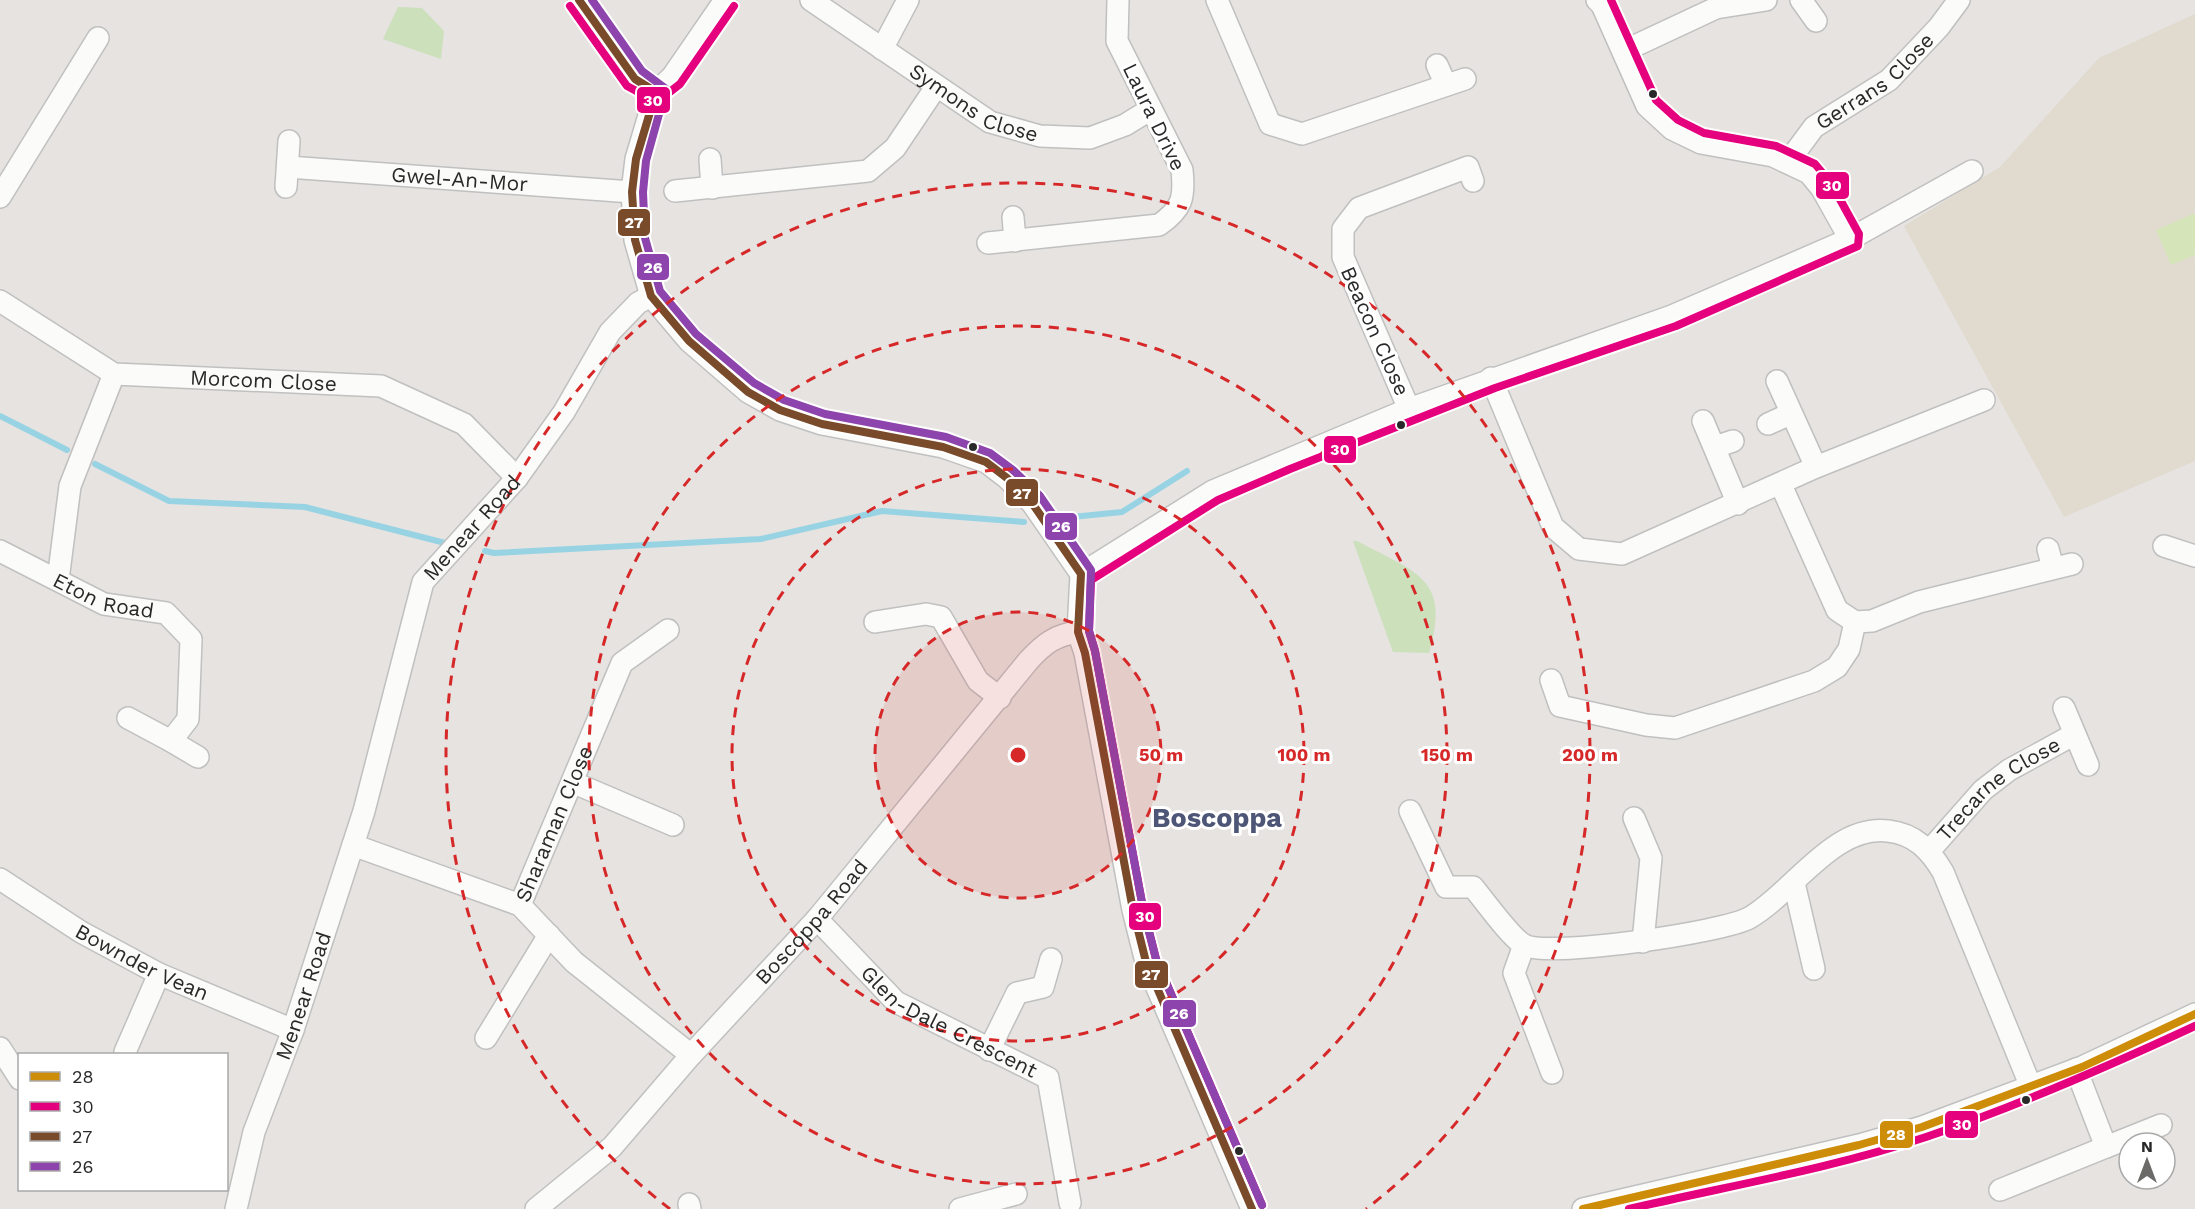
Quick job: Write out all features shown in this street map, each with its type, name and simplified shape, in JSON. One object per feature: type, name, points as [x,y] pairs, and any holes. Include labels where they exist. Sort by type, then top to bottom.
[{"type":"street","points":[[579,0],[635,79],[656,92]]},
{"type":"street","points":[[725,0],[672,77],[656,92],[636,159],[632,192],[635,240],[651,296],[689,341],[748,392],[780,410],[822,424],[943,447],[986,462],[1032,503],[1081,574],[1078,632],[1085,653],[1133,910],[1146,963],[1252,1209]]},
{"type":"street","name":"Symons Close","points":[[811,0],[990,122],[1040,136],[1090,138],[1125,125],[1151,109]]},
{"type":"street","points":[[882,49],[908,0]]},
{"type":"street","name":"Laura Drive","points":[[988,243],[1159,225],[1177,212],[1185,189],[1182,170],[1117,40],[1118,0]]},
{"type":"street","points":[[1216,0],[1270,124],[1302,134],[1455,82],[1437,65]]},
{"type":"street","points":[[1597,0],[1602,5],[1624,51],[1647,106],[1671,129],[1701,143],[1773,156],[1809,173],[1850,239]]},
{"type":"street","points":[[1624,51],[1716,8],[1766,0]]},
{"type":"street","points":[[1800,0],[1816,21]]},
{"type":"street","name":"Gerrans Close","points":[[1788,162],[1814,127],[1889,80],[1939,27],[1959,0]]},
{"type":"street","points":[[0,198],[98,38]]},
{"type":"street","points":[[675,191],[868,171],[895,148],[936,87]]},
{"type":"street","name":"Gwel-An-Mor","points":[[290,141],[287,177],[632,192]]},
{"type":"street","points":[[710,159],[712,188]]},
{"type":"street","name":"Beacon Close","points":[[1409,409],[1343,257],[1343,229],[1359,208],[1468,167],[1473,181]]},
{"type":"street","points":[[1081,574],[1213,491],[1409,409],[1491,378],[1672,316],[1850,239],[1972,171]]},
{"type":"street","points":[[1013,217],[1016,241]]},
{"type":"street","name":"Menear Road","points":[[236,1209],[254,1132],[293,1030],[353,845],[423,582],[517,478],[564,412],[610,332],[638,303],[651,296]]},
{"type":"street","points":[[0,301],[114,374],[69,486],[57,580]]},
{"type":"street","name":"Morcom Close","points":[[114,374],[381,386],[464,424],[517,478]]},
{"type":"street","points":[[1491,378],[1552,527],[1579,549],[1622,554],[1738,504],[1816,467],[1984,400]]},
{"type":"street","points":[[1777,381],[1816,467]]},
{"type":"street","points":[[1768,424],[1790,414]]},
{"type":"street","points":[[1703,421],[1724,444],[1738,504]]},
{"type":"street","points":[[1780,485],[1837,610],[1855,622],[1872,621],[1919,602],[2058,560]]},
{"type":"street","points":[[2164,546],[2195,556]]},
{"type":"street","name":"Eton Road","points":[[0,551],[104,604],[166,613],[191,639],[188,719],[171,741]]},
{"type":"street","points":[[875,622],[926,614],[941,617],[978,681],[1000,698]]},
{"type":"street","points":[[1551,680],[1560,706],[1646,725],[1675,728],[1814,681],[1837,666],[1849,649],[1855,622]]},
{"type":"street","name":"Sharaman Close","points":[[353,845],[520,905],[622,663],[668,630]]},
{"type":"street","name":"Boscoppa Road","points":[[536,1209],[612,1147],[691,1055],[817,919],[1046,642],[1060,634],[1078,632]]},
{"type":"street","name":"Trecarne Close","points":[[2064,708],[2073,735],[2088,765]]},
{"type":"street","points":[[128,718],[198,757]]},
{"type":"street","name":"Trecarne Close","points":[[1930,850],[1983,790],[2009,770],[2073,735]]},
{"type":"street","points":[[572,782],[673,825]]},
{"type":"street","points":[[1410,812],[1446,887],[1473,887],[1524,945],[1549,949],[1643,942],[1748,919],[1794,883],[1836,844],[1874,829],[1904,832],[1930,850],[1943,872],[2031,1087]]},
{"type":"street","points":[[1634,818],[1651,858],[1643,942]]},
{"type":"street","name":"Bownder Vean","points":[[0,879],[81,932],[159,974],[293,1030]]},
{"type":"street","points":[[1794,883],[1814,969]]},
{"type":"street","points":[[520,905],[574,962],[691,1055]]},
{"type":"street","name":"Glen-Dale Crescent","points":[[817,919],[896,1002],[1048,1078],[1070,1203]]},
{"type":"street","points":[[486,1038],[549,935]]},
{"type":"street","points":[[1524,945],[1514,973],[1552,1073]]},
{"type":"street","points":[[989,1050],[1017,993],[1043,987],[1051,959]]},
{"type":"street","points":[[125,1052],[159,974]]},
{"type":"street","points":[[1583,1209],[1859,1145],[1922,1127],[2076,1069],[2195,1014]]},
{"type":"street","points":[[0,1048],[18,1076]]},
{"type":"street","points":[[2076,1069],[2106,1147]]},
{"type":"street","points":[[2000,1190],[2161,1125]]},
{"type":"street","points":[[960,1209],[1008,1200]]},
{"type":"shaded area","points":[[2195,14],[2195,461],[2064,517],[1904,226],[2000,167],[2099,58]]},
{"type":"green space","points":[[398,7],[422,8],[444,31],[441,59],[383,39]]},
{"type":"green space","points":[[2195,213],[2195,255],[2171,265],[2156,230]]},
{"type":"green space","points":[[1353,541],[1396,561],[1423,580],[1431,592],[1435,608],[1435,628],[1429,653],[1393,652]]},
{"type":"waterway","points":[[0,416],[67,450]]},
{"type":"waterway","points":[[95,464],[169,501],[305,507],[449,544]]},
{"type":"waterway","points":[[1062,518],[1122,512],[1187,471]]},
{"type":"waterway","points":[[485,551],[494,553],[761,539],[882,511],[1024,522]]},
{"type":"transit line","name":"27","points":[[579,0],[635,79],[656,92],[636,159],[632,192],[635,240],[651,296],[689,341],[748,392],[780,410],[822,424],[943,447],[986,462],[1007,478],[1032,503],[1081,574],[1078,632],[1085,653],[1133,910],[1146,962],[1252,1209]]},
{"type":"transit line","name":"26","points":[[592,0],[642,71],[666,89],[646,161],[643,192],[645,238],[660,291],[696,334],[754,383],[784,400],[825,414],[946,437],[990,453],[1013,470],[1040,496],[1091,570],[1089,631],[1095,651],[1143,908],[1156,959],[1262,1205]]},
{"type":"transit line","name":"30","points":[[1262,1205],[1156,959],[1143,908],[1095,651],[1089,631],[1091,580],[1218,500],[1495,388],[1676,326],[1858,246],[1859,234],[1831,183],[1815,164],[1776,146],[1704,133],[1678,120],[1656,100],[1611,0]]},
{"type":"transit line","name":"30","points":[[570,6],[627,86],[657,102],[680,84],[734,6]]},
{"type":"transit line","name":"28","points":[[1583,1209],[1859,1145],[1922,1127],[2082,1067],[2195,1014]]},
{"type":"transit line","name":"30","points":[[1629,1209],[1816,1168],[1926,1137],[2062,1085],[2195,1026]]},
{"type":"district","name":"Boscoppa","points":[[1217,818]]}]
